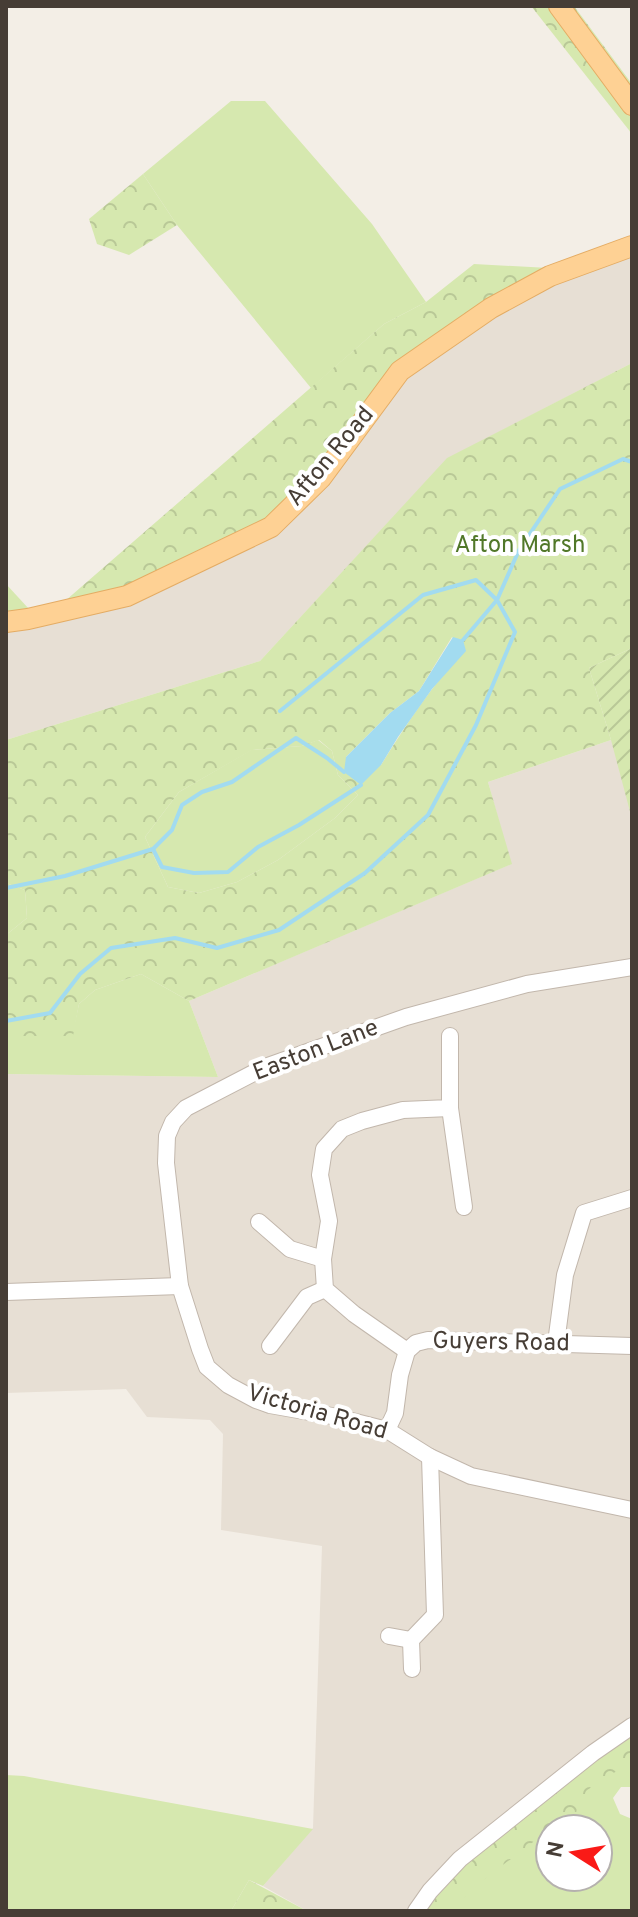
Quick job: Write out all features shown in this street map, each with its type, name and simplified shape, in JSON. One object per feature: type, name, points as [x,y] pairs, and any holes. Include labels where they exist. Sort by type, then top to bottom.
[{"type":"main road","points":[[559,6],[632,105]]},
{"type":"main road","name":"Afton Road","points":[[6,622],[127,596],[271,527],[321,478],[400,371],[503,302],[550,276],[632,246]]},
{"type":"street","name":"Easton Lane","points":[[180,1286],[166,1163],[167,1136],[173,1122],[186,1108],[265,1067],[406,1017],[527,984],[632,967]]},
{"type":"street","points":[[450,1036],[450,1108],[464,1207]]},
{"type":"street","points":[[407,1351],[354,1314],[325,1289],[323,1259],[329,1221],[320,1175],[324,1149],[342,1129],[362,1121],[403,1110],[450,1108]]},
{"type":"street","points":[[556,1343],[565,1275],[584,1213],[632,1198]]},
{"type":"street","points":[[259,1222],[290,1249],[323,1259]]},
{"type":"street","points":[[6,1292],[180,1286]]},
{"type":"street","name":"Victoria Road","points":[[180,1286],[207,1367],[228,1385],[256,1400],[387,1430],[430,1457],[471,1476],[632,1510]]},
{"type":"street","points":[[270,1346],[307,1297],[325,1289]]},
{"type":"street","name":"Guyers Road","points":[[387,1430],[395,1413],[407,1351],[416,1343],[428,1340],[632,1346]]},
{"type":"street","points":[[412,1669],[411,1640],[435,1615],[430,1457]]},
{"type":"street","points":[[389,1636],[411,1640]]},
{"type":"street","points":[[416,1911],[460,1859],[582,1761],[632,1726]]},
{"type":"shaded area","points":[[632,254],[632,363],[447,459],[260,661],[6,740],[6,630],[277,530],[406,377],[495,312],[552,284]]},
{"type":"shaded area","points":[[632,648],[632,1718],[451,1857],[408,1911],[307,1911],[263,1886],[313,1828],[322,1546],[221,1530],[223,1434],[210,1420],[147,1417],[126,1389],[6,1393],[6,1074],[218,1077],[189,1001],[511,864],[488,782],[611,740]]},
{"type":"green space","points":[[531,6],[574,6],[632,84],[632,134]]},
{"type":"green space","points":[[231,101],[265,101],[372,224],[426,302],[384,324],[311,388],[177,225],[143,174]]},
{"type":"green space","points":[[143,174],[177,225],[129,255],[97,244],[89,219]]},
{"type":"green space","points":[[474,264],[549,268],[394,364],[313,471],[264,522],[127,589],[65,601],[384,324],[426,302]]},
{"type":"green space","name":"Afton Marsh","points":[[632,363],[632,648],[589,668],[611,740],[488,782],[512,864],[189,1001],[141,974],[95,990],[79,1004],[73,1036],[6,1036],[6,935],[27,918],[25,890],[6,883],[6,740],[260,661],[447,458]],"holes":[[[452,637],[465,651],[431,691],[381,765],[346,757],[390,713],[419,691]],[[319,740],[332,751],[338,775],[358,795],[335,818],[278,860],[237,882],[199,893],[168,887],[145,837],[179,792],[252,750],[302,746]]]},
{"type":"green space","points":[[6,584],[29,609],[6,612]]},
{"type":"green space","points":[[632,648],[632,819],[589,668]]},
{"type":"green space","points":[[318,740],[332,751],[338,775],[358,795],[335,818],[278,860],[237,882],[199,893],[168,887],[145,837],[179,792],[251,750],[302,746]]},
{"type":"green space","points":[[6,883],[25,890],[27,918],[6,935]]},
{"type":"green space","points":[[141,974],[189,1001],[218,1077],[6,1074],[6,1036],[72,1036],[79,1004],[95,990]]},
{"type":"green space","points":[[632,1731],[632,1787],[621,1787],[613,1798],[620,1814],[632,1819],[632,1911],[424,1911],[534,1816],[534,1893],[614,1893],[614,1813],[537,1813]]},
{"type":"green space","points":[[632,1731],[632,1761],[592,1785],[576,1813],[534,1813],[534,1841],[478,1884],[450,1911],[424,1911],[464,1862]]},
{"type":"green space","points":[[6,1775],[313,1829],[263,1886],[249,1880],[231,1911],[6,1911]]},
{"type":"green space","points":[[249,1880],[307,1911],[231,1911]]},
{"type":"water","points":[[453,637],[463,640],[466,651],[432,689],[381,765],[361,785],[344,772],[346,757],[390,713],[419,691]]},
{"type":"waterway","points":[[463,640],[497,600],[519,550],[560,489],[623,459],[632,462]]},
{"type":"waterway","points":[[6,1021],[50,1013],[80,974],[111,948],[175,938],[217,948],[279,930],[365,873],[428,815],[476,725],[515,632],[497,600],[476,580],[423,595],[280,711]]},
{"type":"waterway","points":[[6,888],[65,876],[153,849],[172,830],[182,805],[202,792],[232,782],[296,738],[344,772]]},
{"type":"waterway","points":[[153,849],[162,867],[194,873],[228,872],[258,847],[361,785]]}]
